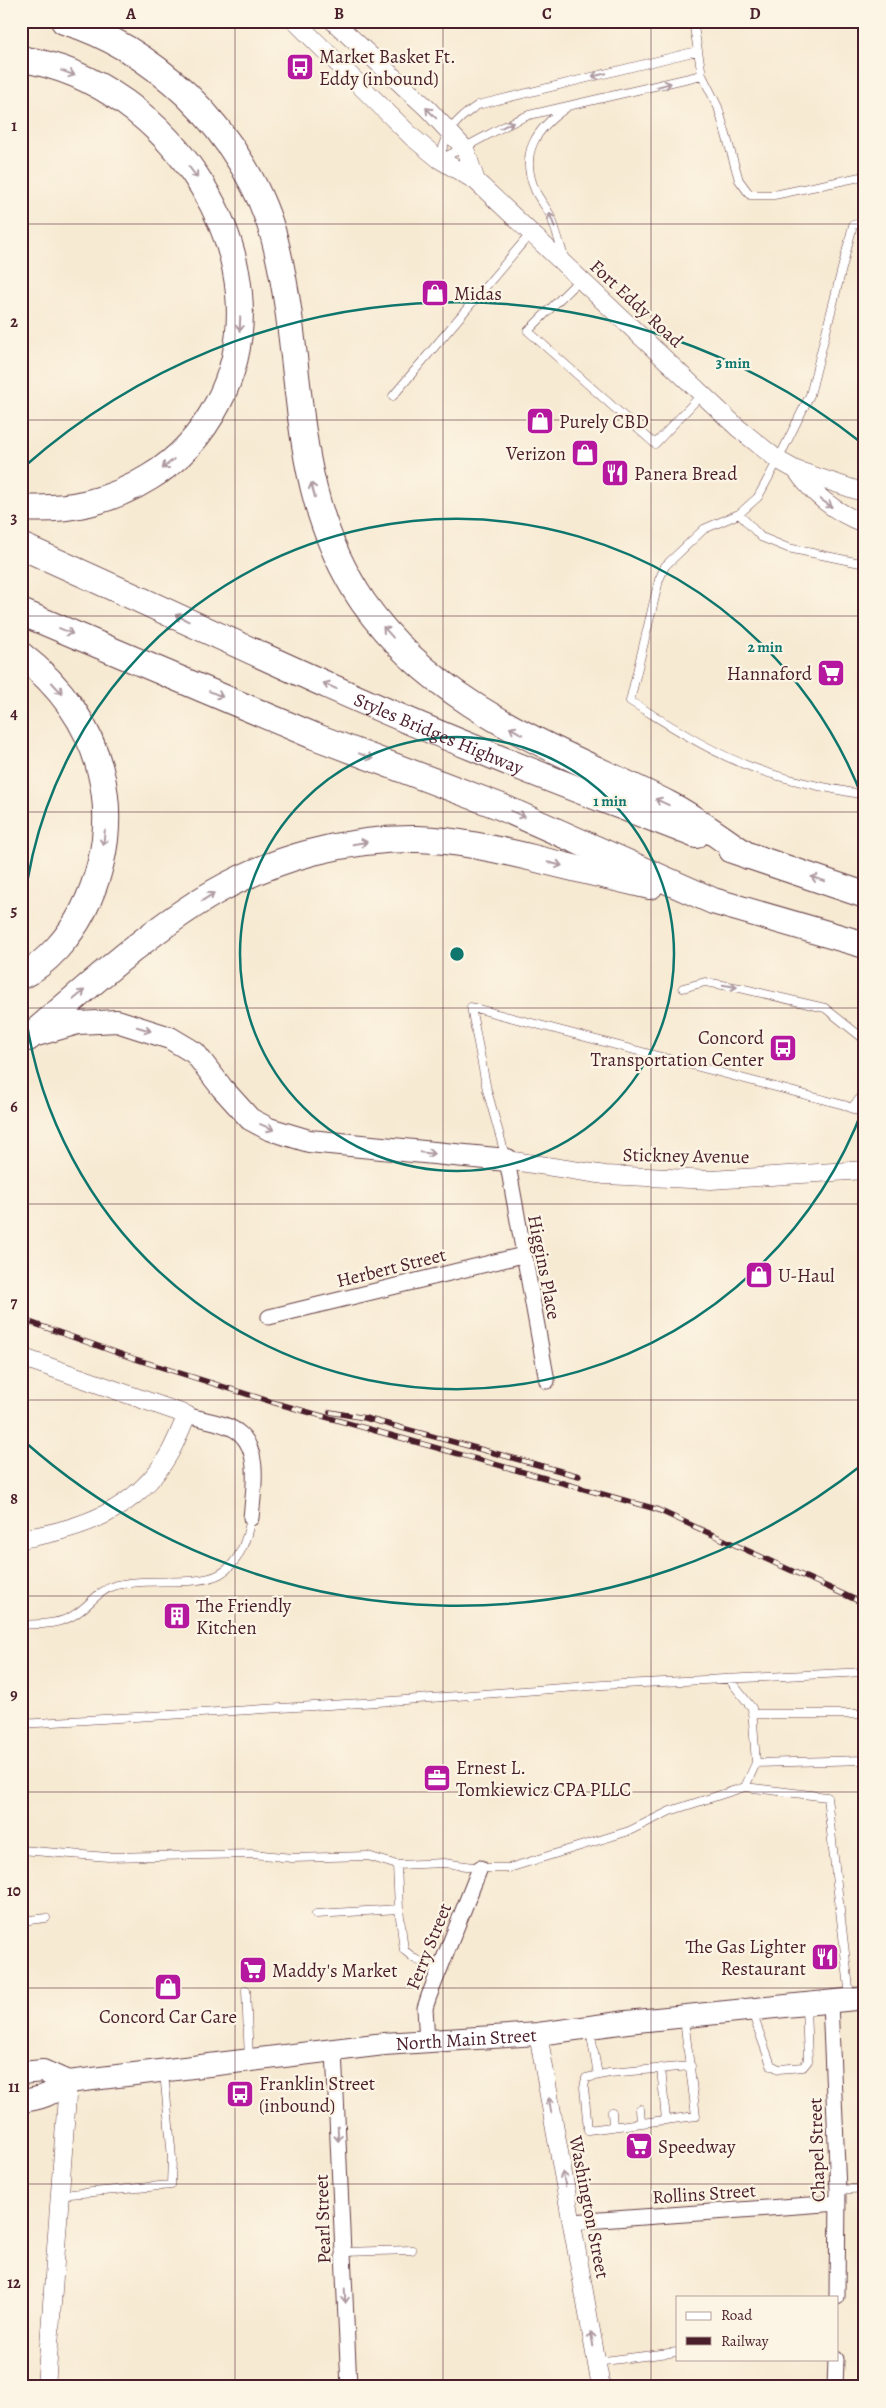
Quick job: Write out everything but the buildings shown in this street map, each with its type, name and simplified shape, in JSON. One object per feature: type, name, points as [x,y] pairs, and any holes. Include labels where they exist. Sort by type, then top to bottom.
[{"type":"highway","points":[[64,21],[104,36],[141,56],[168,77],[206,113],[230,145],[250,178],[267,216],[277,248],[289,321],[304,442],[311,484],[320,517],[345,571],[363,601],[384,628],[428,672],[459,697],[534,740],[672,806],[748,856]]},
{"type":"highway","points":[[21,59],[73,74],[111,94],[145,118],[175,148],[201,182],[220,219],[234,259],[240,301],[239,343],[228,384],[209,421],[197,438],[167,467],[131,489],[91,504],[50,510],[21,508]]},
{"type":"highway","name":"Styles Bridges Highway","points":[[21,546],[158,606],[240,647],[473,748],[748,856],[865,895]]},
{"type":"highway","points":[[21,612],[314,736],[499,806],[713,901]]},
{"type":"highway","points":[[21,654],[68,700],[87,732],[99,763],[106,819],[98,877],[80,916],[58,946],[21,976]]},
{"type":"highway","points":[[25,1041],[113,966],[180,915],[216,891],[274,864],[314,851],[377,840],[419,839],[482,846],[713,901],[865,946]]},
{"type":"main road","points":[[25,1041],[78,1023],[117,1021],[170,1038],[195,1053],[222,1088],[250,1119],[268,1128],[309,1141],[507,1160]]},
{"type":"main road","name":"North Main Street","points":[[21,2101],[39,2099],[56,2091],[68,2082],[334,2050],[538,2034],[848,2000]]},
{"type":"main road","points":[[21,2073],[43,2071],[68,2082]]},
{"type":"street","name":"Fort Eddy Road","points":[[296,21],[412,137],[439,159],[476,181],[738,428],[778,460],[796,470],[865,493]]},
{"type":"street","name":"Fort Eddy Road","points":[[333,21],[428,109],[465,149],[476,181]]},
{"type":"street","name":"Fort Eddy Road","points":[[796,470],[809,488],[823,501],[850,518],[865,524]]},
{"type":"street","name":"Stickney Avenue","points":[[507,1160],[605,1175],[711,1180],[865,1170]]},
{"type":"street","name":"Higgins Place","points":[[507,1160],[547,1381]]},
{"type":"street","name":"Herbert Street","points":[[269,1317],[523,1255]]},
{"type":"street","points":[[21,1357],[238,1432],[247,1442],[252,1457],[254,1478],[251,1518]]},
{"type":"street","points":[[21,1540],[82,1526],[104,1517],[126,1504],[146,1486],[159,1470],[170,1453],[186,1415]]},
{"type":"street","name":"Ferry Street","points":[[427,2042],[425,2008],[480,1868]]},
{"type":"street","name":"Chapel Street","points":[[837,2296],[838,2197],[848,2000]]},
{"type":"street","name":"Washington Street","points":[[538,2034],[601,2387]]},
{"type":"street","name":"Pearl Street","points":[[334,2050],[349,2387]]},
{"type":"street","points":[[46,2387],[68,2082]]},
{"type":"street","name":"Rollins Street","points":[[572,2222],[838,2197]]},
{"type":"street","points":[[835,2387],[836,2360]]},
{"type":"lane","points":[[693,21],[702,75],[718,107],[738,180],[750,195],[774,195],[865,176]]},
{"type":"lane","points":[[439,159],[448,131],[467,112],[478,105],[697,50]]},
{"type":"lane","points":[[439,159],[465,149],[507,124],[529,115],[702,75]]},
{"type":"lane","points":[[567,266],[550,215],[536,192],[528,163],[537,134],[548,121],[570,106]]},
{"type":"lane","points":[[865,222],[853,225],[810,395],[758,496],[739,514],[704,529],[665,566],[659,580],[630,700],[699,742],[754,768],[809,784],[865,795]]},
{"type":"lane","points":[[392,396],[531,233]]},
{"type":"lane","points":[[580,279],[528,331],[655,444],[702,394]]},
{"type":"lane","points":[[739,514],[761,537],[788,548],[865,564]]},
{"type":"lane","points":[[683,988],[705,982],[740,988],[825,1008],[865,1040]]},
{"type":"lane","points":[[507,1160],[488,1090],[471,1007],[851,1108],[865,1114]]},
{"type":"lane","points":[[851,1108],[865,1092]]},
{"type":"lane","points":[[21,1625],[46,1624],[72,1616],[97,1594],[118,1585],[196,1579],[220,1574],[231,1565],[240,1552],[248,1536],[251,1518]]},
{"type":"lane","points":[[21,1724],[378,1702],[603,1685],[865,1672]]},
{"type":"lane","points":[[729,1679],[752,1708],[756,1763],[745,1787]]},
{"type":"lane","points":[[752,1714],[865,1714]]},
{"type":"lane","points":[[756,1763],[865,1760]]},
{"type":"lane","points":[[21,1850],[108,1857],[252,1854],[292,1858],[368,1856],[397,1865],[444,1863],[480,1868],[508,1868],[629,1831],[670,1811],[745,1787],[827,1797],[848,2000]]},
{"type":"lane","points":[[397,1865],[399,1909],[404,1950],[415,1960],[440,1970]]},
{"type":"lane","points":[[316,1914],[399,1909]]},
{"type":"lane","points":[[21,1921],[46,1918]]},
{"type":"lane","points":[[246,1990],[249,2060]]},
{"type":"lane","points":[[751,2010],[771,2065],[779,2069],[803,2067],[808,2061],[806,2004]]},
{"type":"lane","points":[[684,2017],[690,2066],[696,2116],[588,2130],[584,2087],[586,2078],[598,2075],[609,2077],[637,2074],[661,2068],[690,2066]]},
{"type":"lane","points":[[590,2028],[598,2075]]},
{"type":"lane","points":[[661,2068],[666,2120]]},
{"type":"lane","points":[[59,2195],[171,2185],[172,2158],[164,2071]]},
{"type":"lane","points":[[640,2109],[641,2123]]},
{"type":"lane","points":[[612,2112],[613,2127]]},
{"type":"lane","points":[[838,2197],[865,2188]]},
{"type":"lane","points":[[343,2252],[412,2250]]},
{"type":"lane","points":[[596,2362],[676,2352]]},
{"type":"railway","points":[[21,1319],[132,1358],[272,1402],[656,1509],[865,1604]]},
{"type":"railway","points":[[330,1412],[365,1418],[579,1476]]},
{"type":"place","name":"Market Basket Ft. Eddy (inbound)","points":[[300,67]]},
{"type":"place","name":"Midas","points":[[435,293]]},
{"type":"place","name":"Purely CBD","points":[[540,421]]},
{"type":"place","name":"Verizon","points":[[585,453]]},
{"type":"place","name":"Panera Bread","points":[[615,473]]},
{"type":"place","name":"Hannaford","points":[[831,673]]},
{"type":"place","name":"Concord Transportation Center","points":[[783,1048]]},
{"type":"place","name":"U-Haul","points":[[759,1275]]},
{"type":"place","name":"The Friendly Kitchen","points":[[177,1616]]},
{"type":"place","name":"Ernest L. Tomkiewicz CPA PLLC","points":[[437,1778]]},
{"type":"place","name":"The Gas Lighter Restaurant","points":[[825,1957]]},
{"type":"place","name":"Maddy's Market","points":[[253,1970]]},
{"type":"place","name":"Concord Car Care","points":[[168,1987]]},
{"type":"place","name":"Franklin Street (inbound)","points":[[240,2094]]},
{"type":"place","name":"Speedway","points":[[639,2146]]}]
